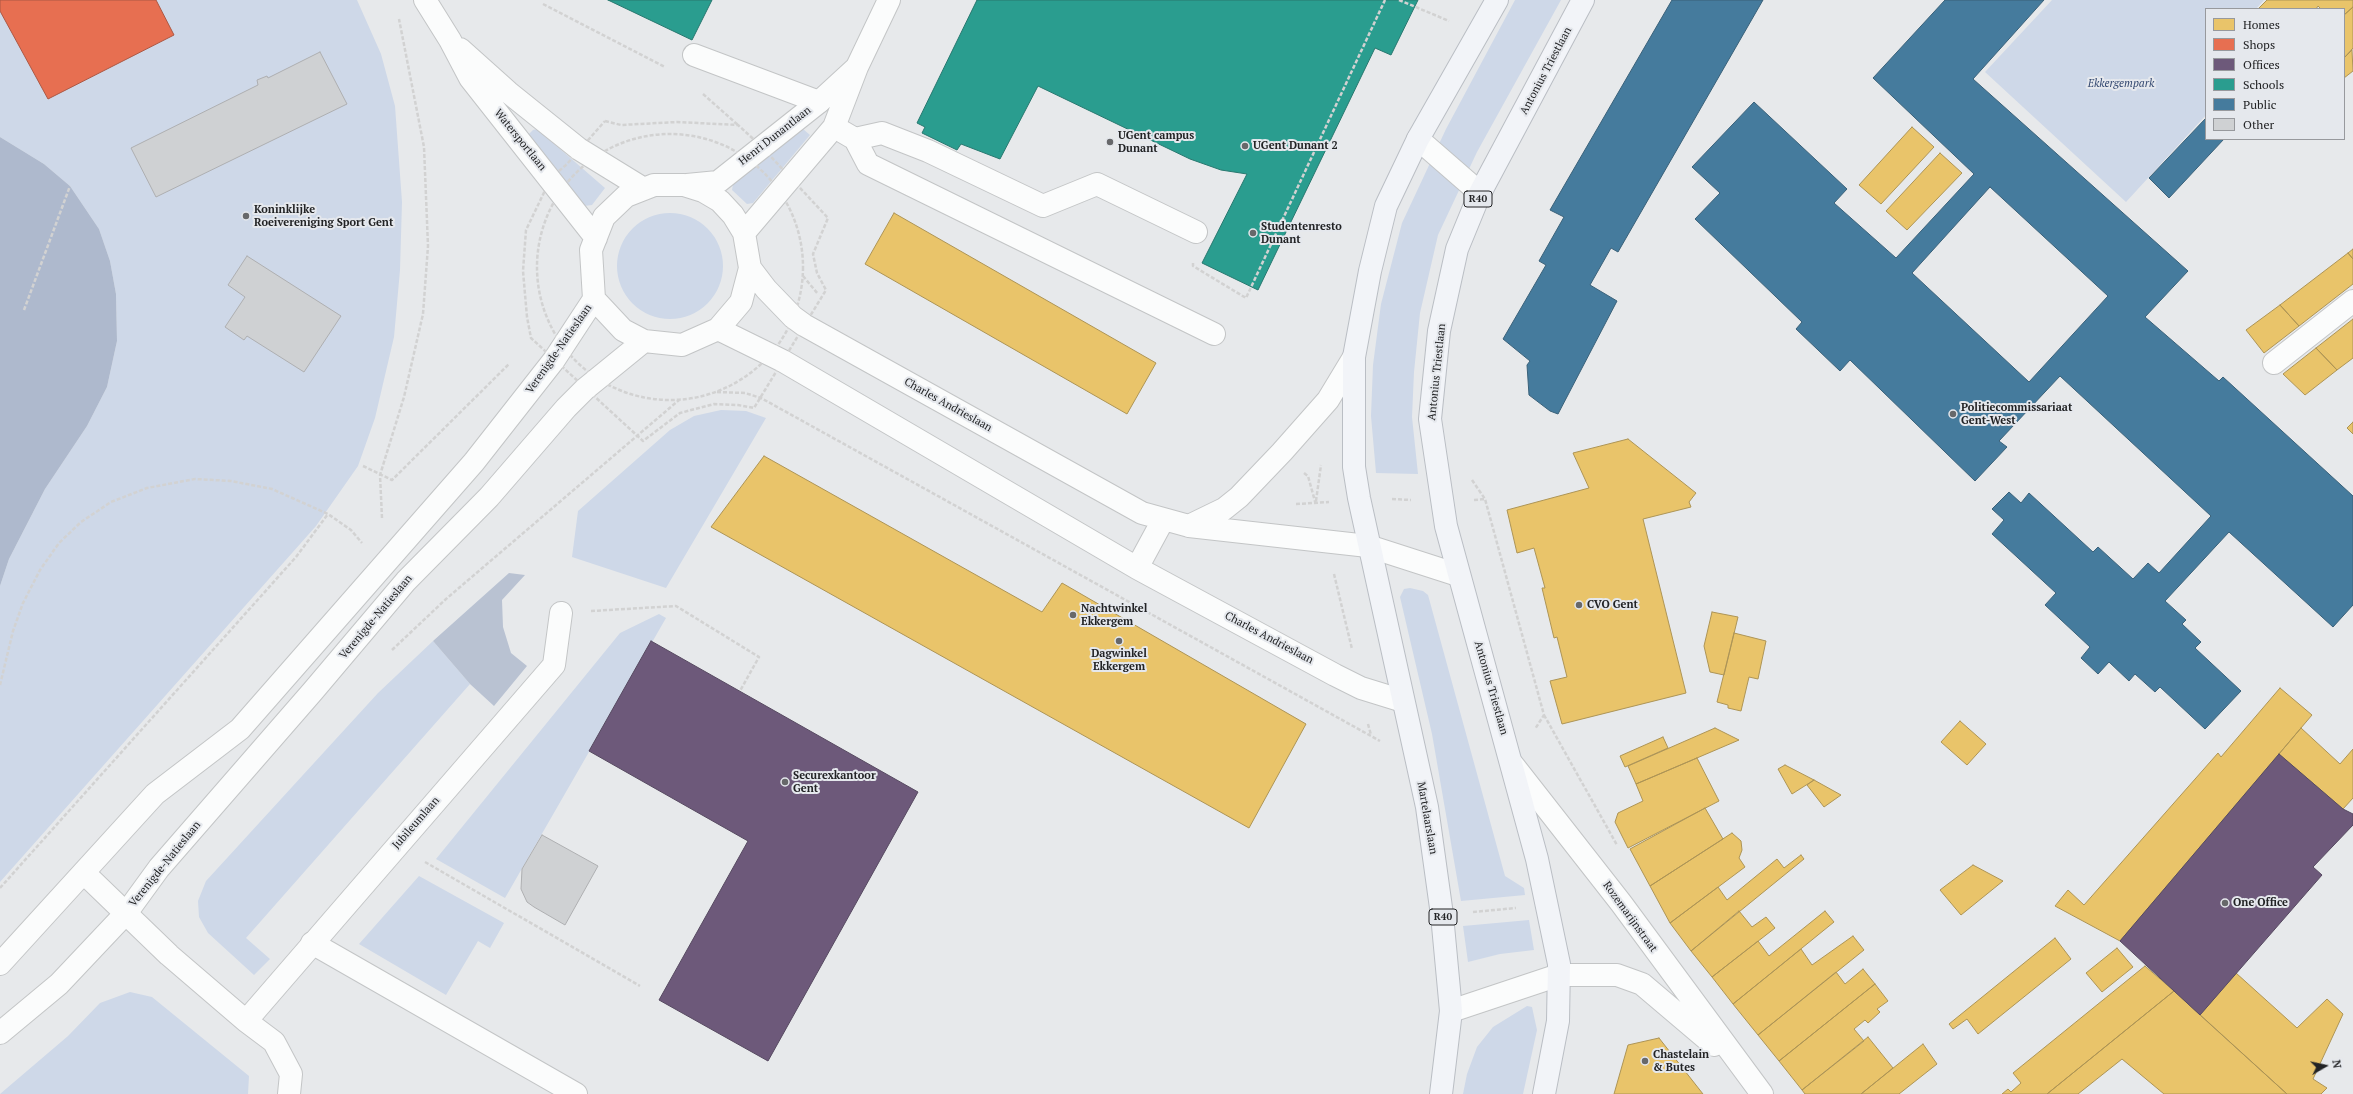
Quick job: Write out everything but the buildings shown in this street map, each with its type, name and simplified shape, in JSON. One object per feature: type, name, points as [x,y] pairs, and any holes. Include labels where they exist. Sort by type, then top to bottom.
[{"type":"main road","name":"R40","points":[[1368,546],[1354,467],[1354,357],[1370,271],[1386,206],[1418,139],[1479,35],[1497,0]]},
{"type":"main road","name":"Antonius Triestlaan","points":[[1513,765],[1458,575],[1441,501],[1430,419],[1439,331],[1457,249],[1480,193],[1583,0]]},
{"type":"main road","name":"Martelaarslaan","points":[[1368,546],[1427,807],[1442,914],[1451,1011],[1441,1094]]},
{"type":"main road","name":"R40","points":[[1513,765],[1548,905],[1559,964],[1558,1021],[1544,1094]]},
{"type":"street","name":"Watersportlaan","points":[[425,0],[450,40],[470,78],[596,238]]},
{"type":"street","name":"Henri Dunantlaan","points":[[744,233],[834,127],[857,67],[889,0]]},
{"type":"street","name":"Watersportlaan","points":[[450,40],[508,92],[578,149],[644,189]]},
{"type":"street","points":[[694,55],[819,102]]},
{"type":"street","name":"Henri Dunantlaan","points":[[684,185],[718,182],[761,146],[819,102],[857,67]]},
{"type":"street","points":[[834,127],[855,139],[868,164],[1006,223],[1214,334]]},
{"type":"street","points":[[855,139],[882,133],[928,151],[1043,206],[1097,184],[1196,232]]},
{"type":"street","points":[[1418,139],[1480,193]]},
{"type":"street","name":"Charles Andrieslaan","points":[[654,185],[684,185],[703,191],[720,201],[733,215],[744,233],[750,268],[741,302],[718,329],[682,345],[644,341],[623,330],[594,299],[591,250],[604,217],[626,196],[654,185]]},
{"type":"street","name":"Charles Andrieslaan","points":[[750,268],[766,290],[793,317],[804,325],[1142,512],[1164,520],[1189,526],[1368,546],[1458,575]]},
{"type":"street","name":"Verenigde-Natieslaan","points":[[0,964],[155,794],[240,729],[474,462],[554,360],[594,299]]},
{"type":"street","points":[[2274,362],[2353,301]]},
{"type":"street","name":"Charles Andrieslaan","points":[[718,329],[783,361],[1137,568],[1361,688],[1403,701]]},
{"type":"street","name":"Verenigde-Natieslaan","points":[[0,1033],[59,984],[126,912],[159,868],[313,691],[406,581],[489,497],[591,384],[644,341]]},
{"type":"street","points":[[1189,526],[1224,509],[1239,497],[1328,400],[1354,357]]},
{"type":"street","points":[[1137,568],[1164,520]]},
{"type":"street","name":"Jubileumlaan","points":[[246,1022],[397,845],[554,665],[561,613]]},
{"type":"street","name":"Rozemarijnstraat","points":[[1513,765],[1621,903],[1762,1094]]},
{"type":"street","name":"Verenigde-Natieslaan","points":[[84,873],[126,912]]},
{"type":"street","points":[[126,912],[169,955],[246,1022],[274,1042],[292,1074],[289,1094]]},
{"type":"street","points":[[312,944],[576,1094]]},
{"type":"street","name":"Rozemarijnstraat","points":[[1451,1011],[1558,975],[1617,975],[1642,984],[1744,1071]]},
{"type":"path","points":[[1196,232],[1193,266],[1246,298],[1385,0]]},
{"type":"path","points":[[1400,0],[1479,35]]},
{"type":"path","points":[[543,4],[669,69]]},
{"type":"path","points":[[383,566],[380,475],[404,397],[423,314],[428,246],[424,147],[398,14]]},
{"type":"path","points":[[698,89],[761,146],[790,179],[828,218],[813,254],[817,273],[826,290],[820,297]]},
{"type":"path","points":[[738,125],[677,122],[621,125],[605,121],[578,149],[567,164],[550,178],[526,230],[523,271],[526,317],[531,338],[554,360],[591,384],[643,441],[680,413],[714,404],[738,405],[754,408],[761,398]]},
{"type":"path","points":[[24,310],[70,186]]},
{"type":"path","points":[[802,276],[820,297],[827,301]]},
{"type":"path","points":[[526,344],[531,338]]},
{"type":"path","points":[[363,466],[392,480],[510,362]]},
{"type":"path","points":[[390,651],[446,599],[680,399],[660,400],[632,395],[591,384]]},
{"type":"path","points":[[716,392],[745,393],[761,398],[1362,732],[1370,735],[1418,768]]},
{"type":"path","points":[[1468,474],[1485,499],[1544,715],[1513,765]]},
{"type":"path","points":[[0,685],[13,631],[23,603],[40,570],[59,543],[81,522],[111,502],[147,488],[195,479],[231,481],[272,489],[328,514],[351,530],[383,566]]},
{"type":"path","points":[[1288,505],[1316,504],[1359,498],[1441,501],[1485,499]]},
{"type":"path","points":[[1316,504],[1361,688],[1370,735]]},
{"type":"path","points":[[0,888],[296,557],[328,514]]},
{"type":"path","points":[[561,613],[676,606],[759,657],[740,691]]},
{"type":"path","points":[[397,845],[640,986]]},
{"type":"path","points":[[1442,914],[1548,905]]},
{"type":"green space","points":[[0,0],[357,0],[381,54],[395,106],[402,202],[400,270],[394,337],[375,418],[358,466],[316,526],[0,882],[0,586],[9,559],[45,489],[87,426],[107,387],[117,341],[116,294],[110,261],[99,229],[70,186],[44,164],[0,137]]},
{"type":"green space","points":[[1515,0],[1561,0],[1477,152],[1438,235],[1420,313],[1414,372],[1412,417],[1418,474],[1376,473],[1371,416],[1373,365],[1381,304],[1402,223],[1446,129]]},
{"type":"green space","name":"Ekkergempark","points":[[2052,0],[2264,0],[2257,8],[2205,8],[2205,116],[2126,202],[1985,72]]},
{"type":"green space","points":[[537,129],[605,188],[592,205],[584,206],[531,139],[529,134],[533,130]]},
{"type":"green space","points":[[803,129],[810,135],[753,203],[747,204],[732,190],[733,184]]},
{"type":"green space","points":[[670,213],[690,217],[707,229],[719,246],[723,266],[719,286],[707,303],[690,315],[670,319],[650,315],[633,303],[621,286],[617,266],[621,246],[633,229],[650,217]]},
{"type":"green space","points":[[721,410],[746,411],[766,418],[666,588],[572,557],[578,511],[670,430],[694,416]]},
{"type":"green space","points":[[1410,588],[1423,591],[1428,595],[1505,876],[1524,888],[1525,895],[1461,901],[1432,734],[1400,597],[1404,589]]},
{"type":"green space","points":[[659,614],[666,618],[505,898],[436,859],[620,633]]},
{"type":"green space","points":[[433,641],[470,684],[246,938],[270,959],[254,975],[208,933],[199,917],[198,901],[206,881],[378,693]]},
{"type":"green space","points":[[419,876],[504,923],[490,948],[478,941],[446,995],[359,944]]},
{"type":"green space","points":[[1529,920],[1534,950],[1500,954],[1468,962],[1463,926]]},
{"type":"green space","points":[[130,992],[152,997],[249,1076],[248,1094],[0,1094],[68,1036],[100,1003]]},
{"type":"green space","points":[[1527,1006],[1532,1007],[1537,1030],[1523,1094],[1463,1094],[1467,1074],[1477,1047],[1493,1027]]},
{"type":"shaded area","points":[[0,137],[44,164],[70,186],[99,229],[110,261],[116,294],[117,341],[107,387],[87,426],[45,489],[9,559],[0,586]]},
{"type":"shaded area","points":[[509,573],[525,575],[502,600],[503,627],[511,653],[527,666],[494,706],[470,684],[433,641]]},
{"type":"place","name":"UGent campus Dunant","points":[[1110,142]]},
{"type":"place","name":"UGent Dunant 2","points":[[1245,146]]},
{"type":"place","name":"Koninklijke Roeivereniging Sport Gent","points":[[246,216]]},
{"type":"place","name":"Studentenresto Dunant","points":[[1253,233]]},
{"type":"place","name":"Politiecommissariaat Gent-West","points":[[1953,414]]},
{"type":"place","name":"CVO Gent","points":[[1579,605]]},
{"type":"place","name":"Nachtwinkel Ekkergem","points":[[1073,615]]},
{"type":"place","name":"Dagwinkel Ekkergem","points":[[1119,641]]},
{"type":"place","name":"Securexkantoor Gent","points":[[785,782]]},
{"type":"place","name":"One Office","points":[[2225,903]]},
{"type":"place","name":"Chastelain & Butes","points":[[1645,1061]]}]
